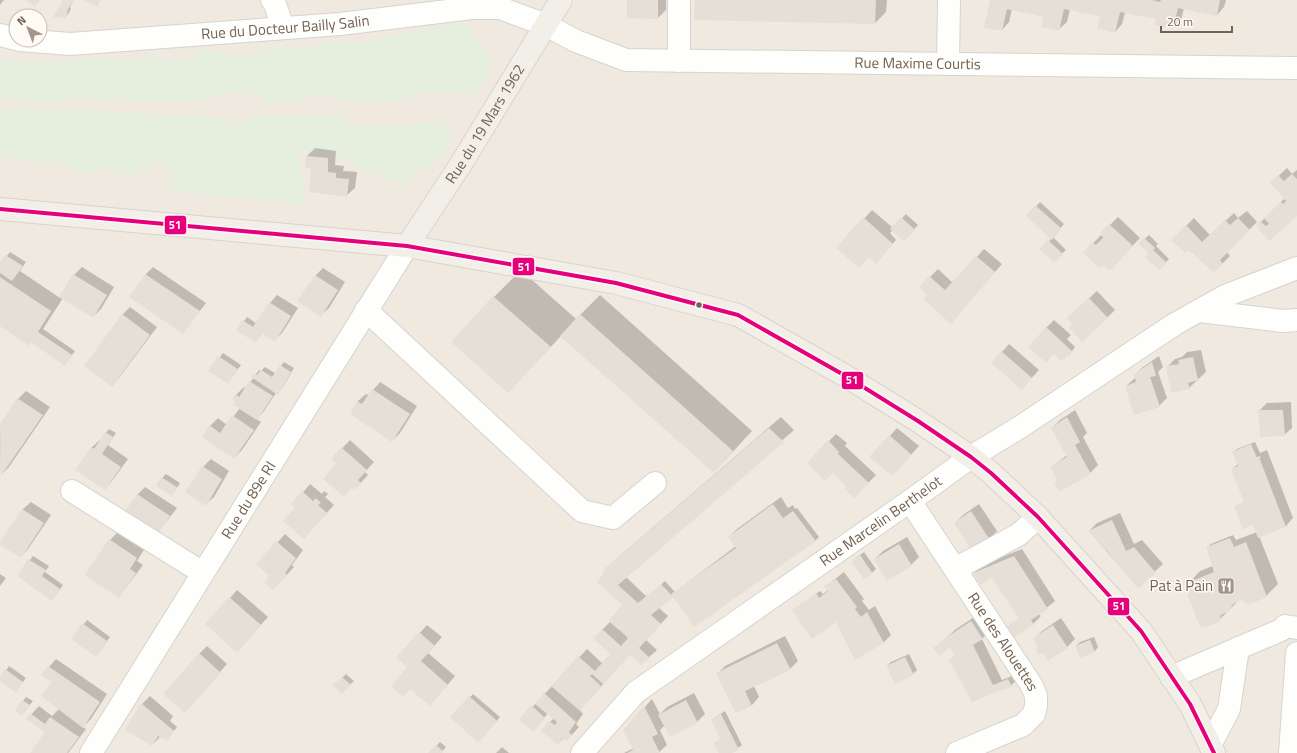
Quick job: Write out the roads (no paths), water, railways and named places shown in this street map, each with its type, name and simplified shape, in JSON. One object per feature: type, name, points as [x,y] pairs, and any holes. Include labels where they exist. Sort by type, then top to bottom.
[{"type":"main road","name":"Rue du 19 Mars 1962","points":[[407,246],[462,164],[561,0]]},
{"type":"main road","points":[[0,209],[407,246],[616,283],[738,315],[844,375],[971,457],[991,473],[1038,517],[1141,631],[1190,704],[1212,749]]},
{"type":"street","points":[[272,0],[275,4],[283,28]]},
{"type":"street","points":[[679,0],[679,61]]},
{"type":"street","points":[[948,64],[949,0]]},
{"type":"street","name":"Rue du Docteur Bailly Salin","points":[[48,42],[70,44],[340,24],[472,8],[500,8],[546,25]]},
{"type":"street","name":"Rue Maxime Courtis","points":[[546,25],[605,54],[626,60],[1297,68]]},
{"type":"street","name":"Rue du 89e RI","points":[[91,753],[407,246]]},
{"type":"street","name":"Rue Marcelin Berthelot","points":[[582,753],[636,692],[910,502],[971,457],[1017,429],[1175,324],[1199,312],[1225,296],[1297,268]]},
{"type":"street","points":[[366,310],[582,511],[613,518],[655,483]]},
{"type":"street","points":[[1199,312],[1283,321],[1297,320]]},
{"type":"street","points":[[72,492],[203,574]]},
{"type":"street","name":"Rue des Alouettes","points":[[910,502],[1032,686],[1036,696],[1034,714],[1024,726],[957,753]]},
{"type":"street","points":[[955,570],[1018,535],[1038,517]]},
{"type":"street","points":[[1171,677],[1286,626],[1297,628]]},
{"type":"street","points":[[1212,749],[1229,709],[1238,648]]},
{"type":"street","points":[[1290,753],[1294,721],[1297,653]]},
{"type":"place","name":"Pat à Pain","points":[[1226,586]]}]
